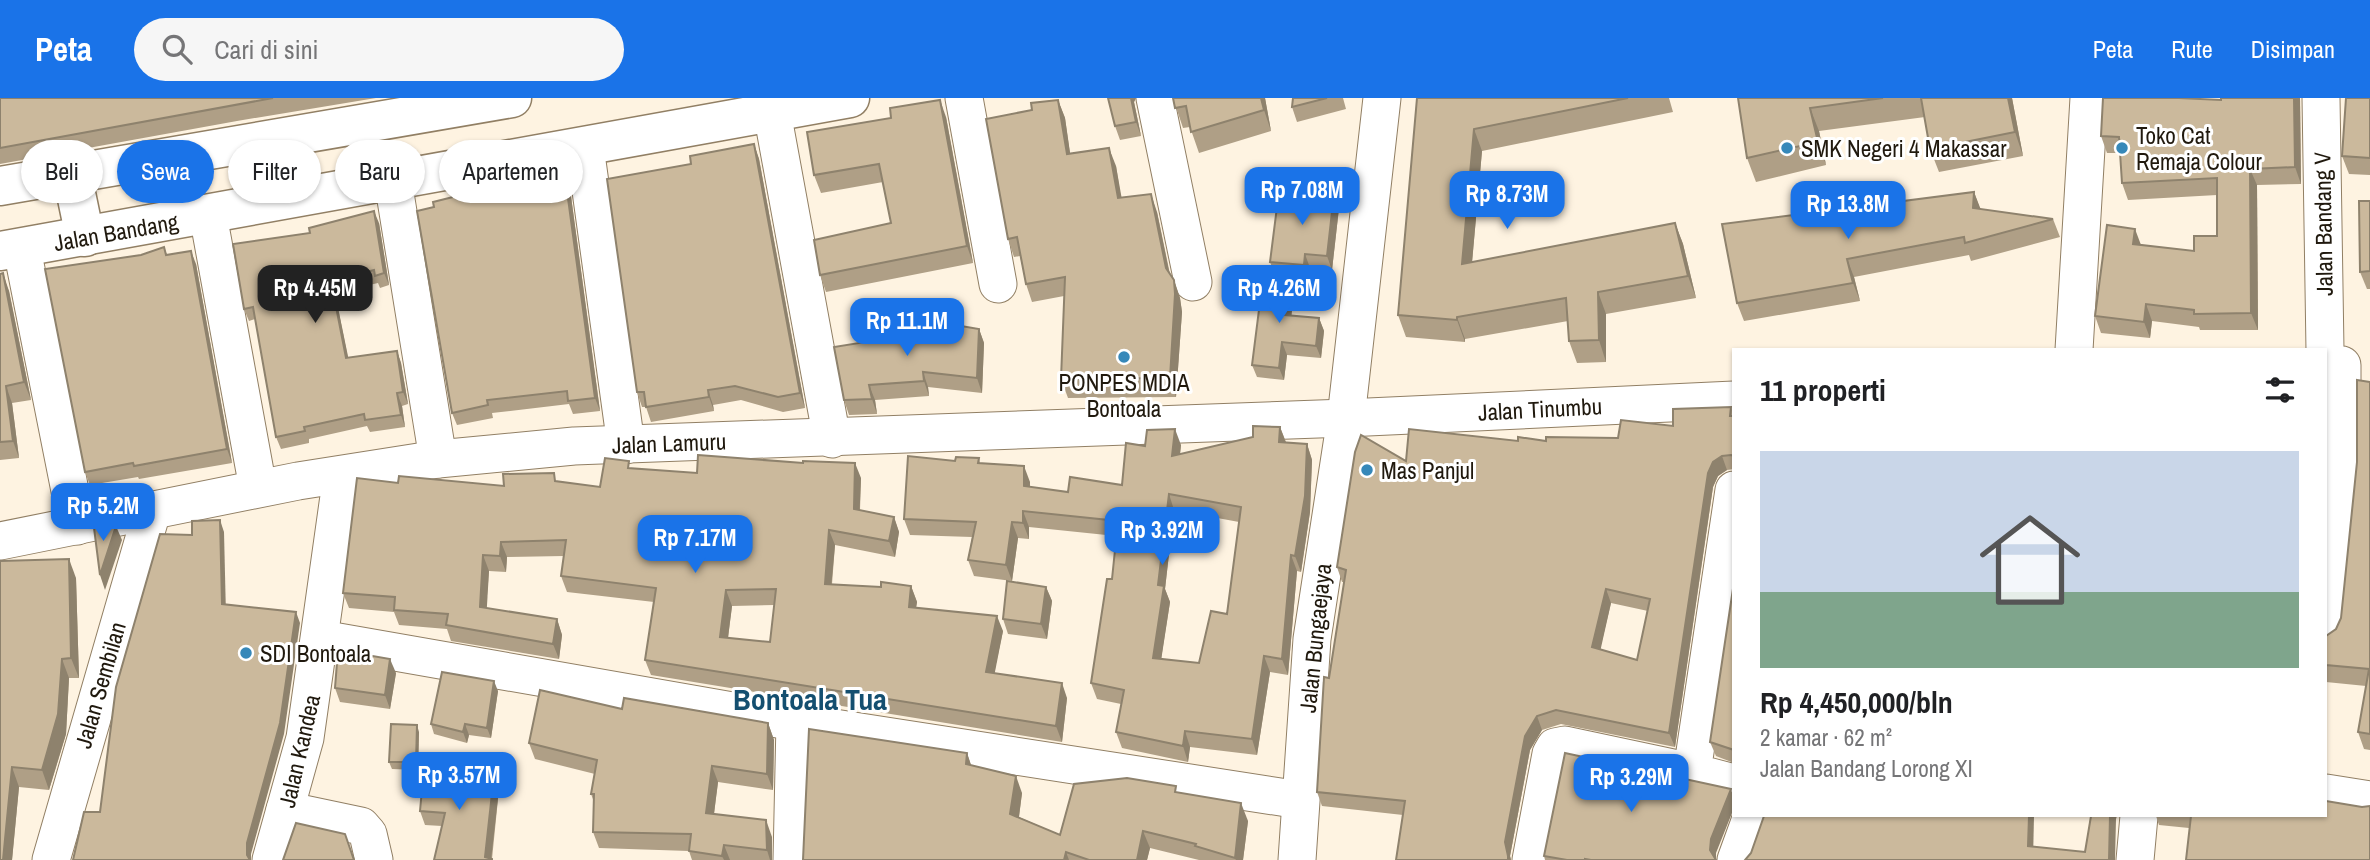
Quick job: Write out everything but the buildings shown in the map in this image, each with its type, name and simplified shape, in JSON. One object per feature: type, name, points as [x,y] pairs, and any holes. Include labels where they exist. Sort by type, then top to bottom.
[{"type":"main road","points":[[103,169],[512,98]]},
{"type":"main road","name":"Jalan Bandang","points":[[425,175],[850,98]]},
{"type":"main road","points":[[0,186],[21,182]]},
{"type":"main road","name":"Jalan Bandang","points":[[11,250],[335,192]]},
{"type":"main road","points":[[78,203],[85,237]]},
{"type":"street","points":[[964,98],[998,284]]},
{"type":"street","points":[[1156,98],[1193,282]]},
{"type":"street","name":"Jalan Bungaejaya","points":[[1297,860],[1312,639],[1346,418],[1382,98]]},
{"type":"street","points":[[2074,348],[2089,98]]},
{"type":"street","name":"Jalan Bandang V","points":[[2321,98],[2341,361],[2342,477],[2327,617]]},
{"type":"street","points":[[772,112],[832,439]]},
{"type":"street","points":[[585,147],[626,445]]},
{"type":"street","points":[[397,203],[438,459]]},
{"type":"street","points":[[208,215],[258,488]]},
{"type":"street","points":[[11,250],[77,526]]},
{"type":"street","name":"Jalan Tinumbu","points":[[1346,418],[1732,400]]},
{"type":"street","name":"Jalan Lamuru","points":[[0,541],[258,488],[438,459],[626,445],[1346,418]]},
{"type":"street","name":"Jalan Kandea","points":[[271,860],[305,738],[342,475]]},
{"type":"street","points":[[1692,772],[1732,503]]},
{"type":"street","name":"Jalan Sembilan","points":[[51,860],[152,511]]},
{"type":"street","points":[[321,639],[795,722],[1300,800]]},
{"type":"street","points":[[792,860],[795,722]]},
{"type":"street","points":[[1531,860],[1551,754],[1559,745],[1732,782]]},
{"type":"street","points":[[2327,793],[2370,800]]},
{"type":"street","points":[[285,810],[361,826],[368,834],[374,860]]},
{"type":"street","points":[[1735,860],[1752,817]]},
{"type":"street","points":[[2135,860],[2139,817]]},
{"type":"place","name":"SMK Negeri 4 Makassar","points":[[1787,148]]},
{"type":"place","name":"Toko Cat Remaja Colour","points":[[2122,148]]},
{"type":"place","name":"PONPES MDIA Bontoala","points":[[1124,357]]},
{"type":"place","name":"Mas Panjul","points":[[1367,470]]},
{"type":"place","name":"SDI Bontoala","points":[[246,653]]},
{"type":"district","name":"Bontoala Tua","points":[[810,699]]}]
